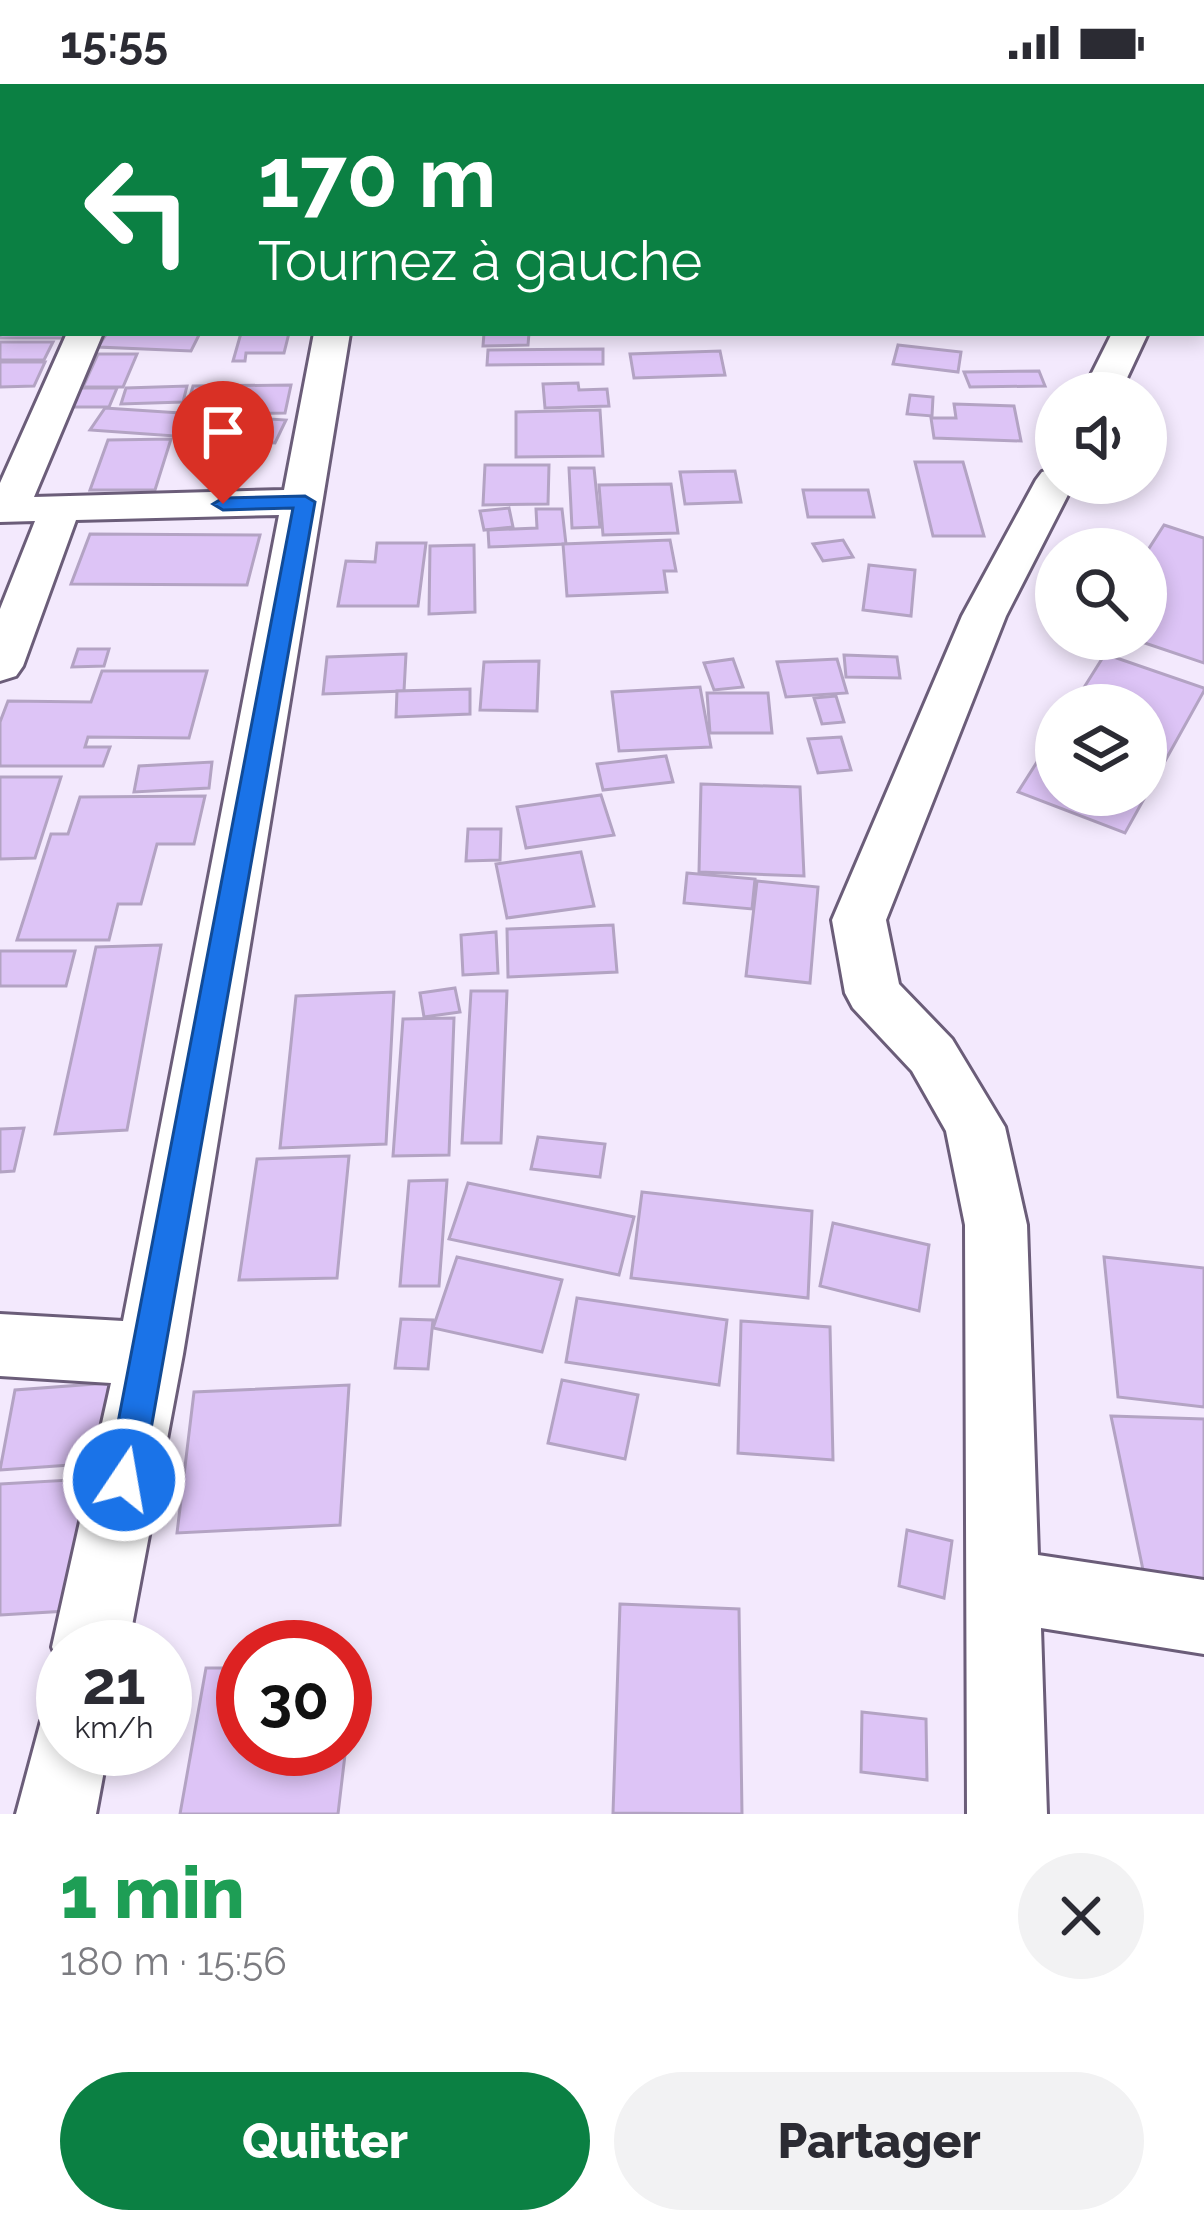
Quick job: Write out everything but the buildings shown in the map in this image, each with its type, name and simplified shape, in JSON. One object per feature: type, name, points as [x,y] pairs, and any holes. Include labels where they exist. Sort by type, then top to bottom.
[{"type":"street","points":[[85,336],[4,510],[305,502]]},
{"type":"street","points":[[96,1620],[151,1354],[332,336]]},
{"type":"street","points":[[1111,372],[1129,336]]},
{"type":"street","points":[[1007,1814],[996,1225],[975,1127],[932,1055],[873,993],[859,920],[984,616],[1043,504]]},
{"type":"street","points":[[0,666],[60,509]]},
{"type":"street","points":[[0,1345],[151,1354]]},
{"type":"street","points":[[1004,1586],[1204,1617]]},
{"type":"street","points":[[56,1814],[64,1776]]},
{"type":"route","points":[[124,1480],[151,1354],[305,502],[223,504]]}]
